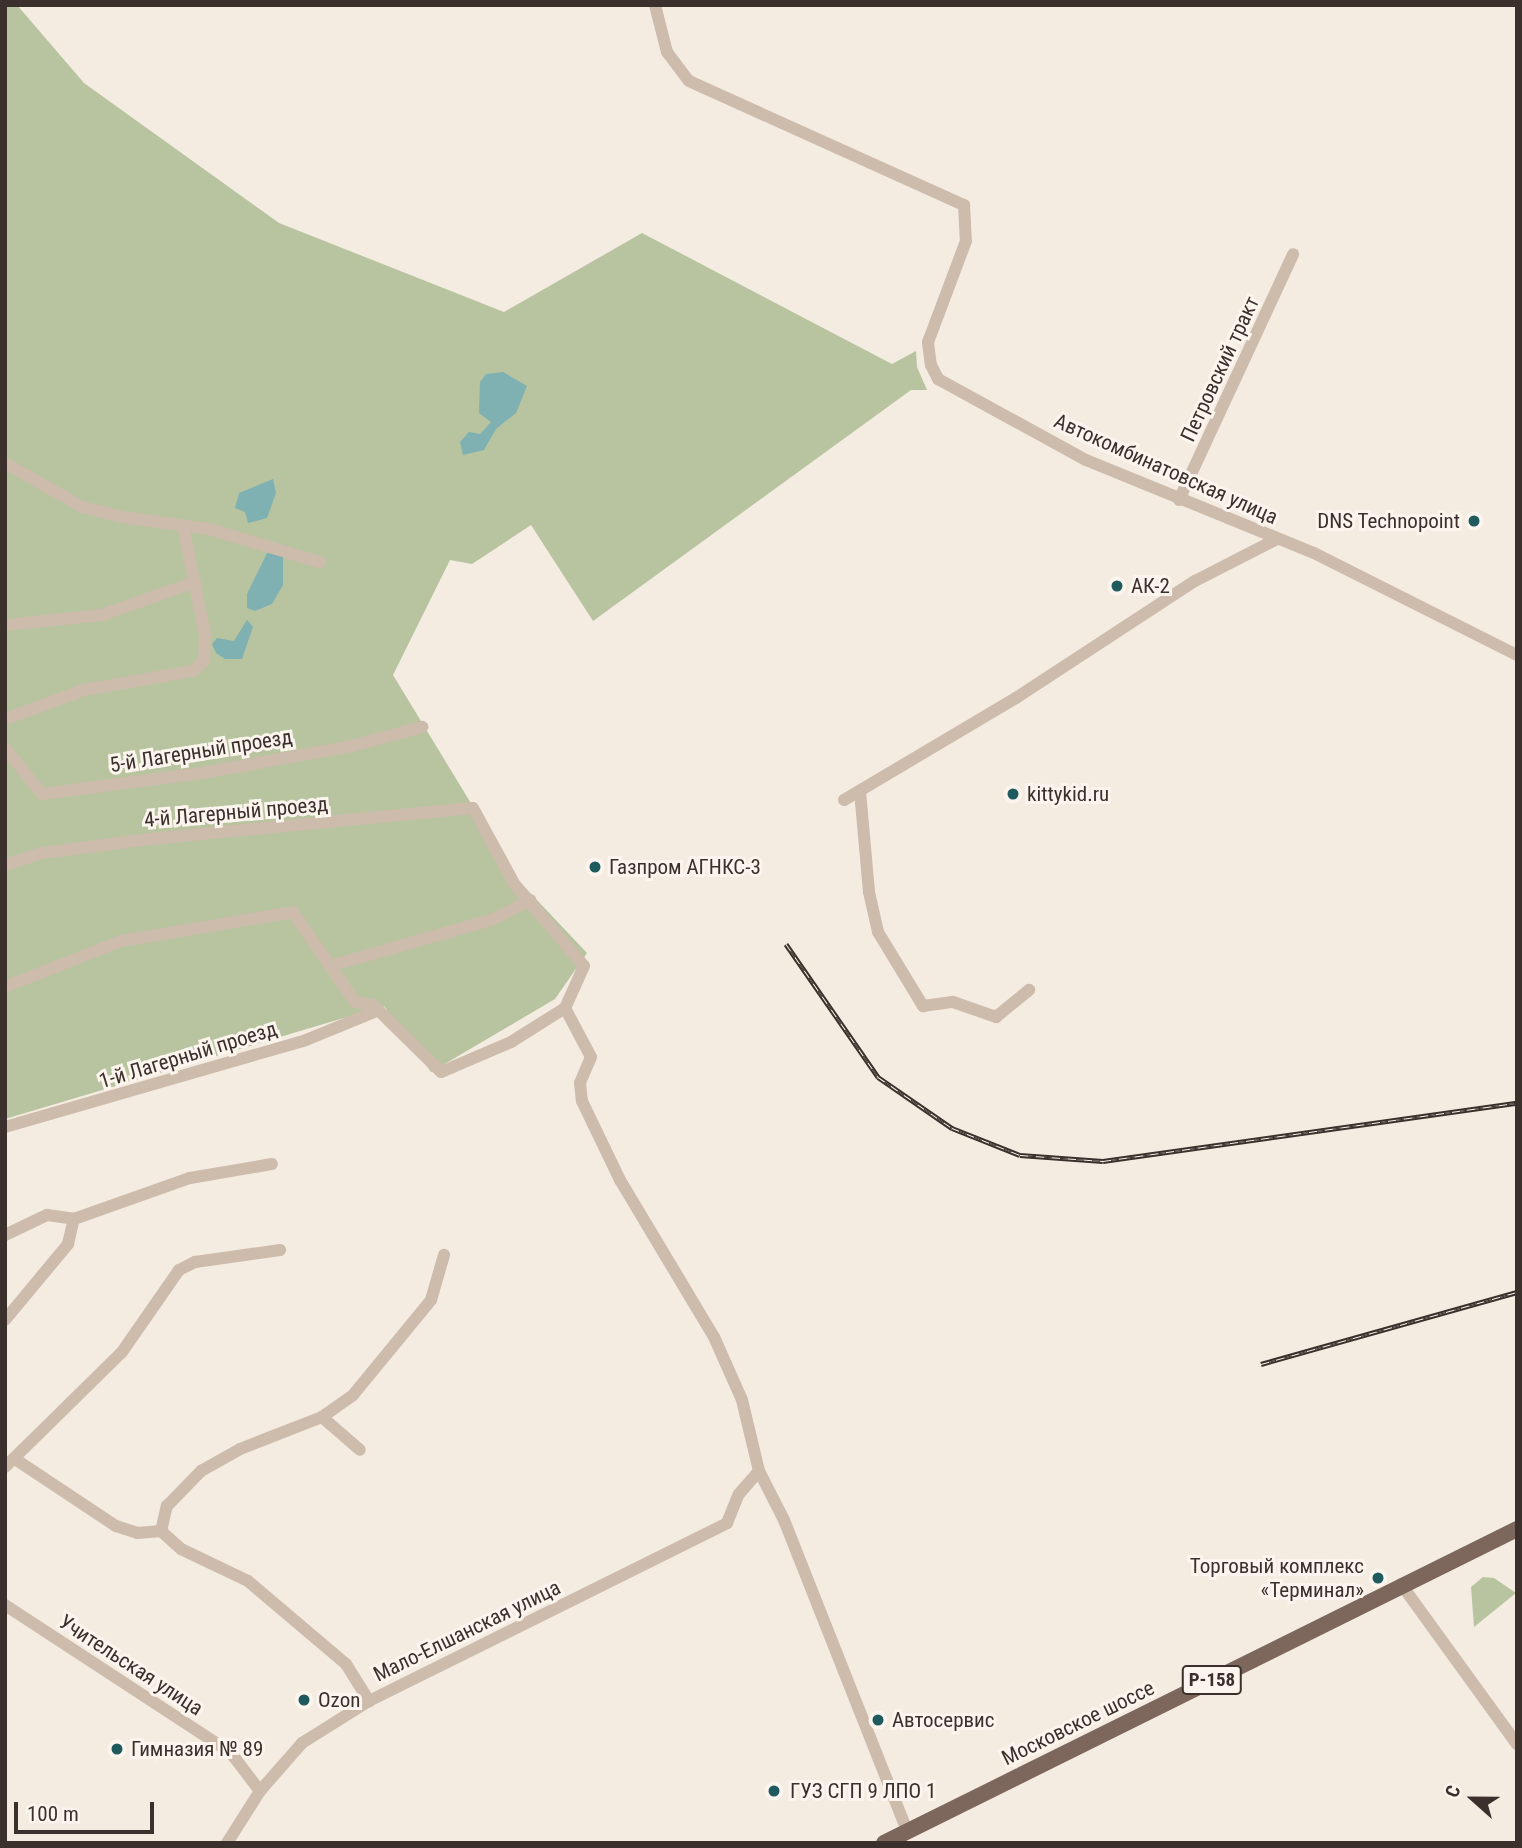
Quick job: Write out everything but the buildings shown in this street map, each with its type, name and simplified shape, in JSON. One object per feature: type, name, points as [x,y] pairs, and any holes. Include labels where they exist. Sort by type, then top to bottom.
[{"type":"main road","name":"Московское шоссе","points":[[884,1843],[1401,1584],[1517,1529]]},
{"type":"street","name":"Автокомбинатовская улица","points":[[655,5],[667,52],[689,81],[964,205],[966,241],[928,342],[930,365],[939,379],[1086,460],[1314,553],[1517,655]]},
{"type":"street","name":"Петровский тракт","points":[[1179,500],[1293,254]]},
{"type":"street","points":[[5,463],[82,506],[209,529],[320,562]]},
{"type":"street","points":[[5,719],[84,690],[193,671],[204,661],[205,635],[183,526]]},
{"type":"street","points":[[844,800],[1016,698],[1195,580],[1277,539]]},
{"type":"street","points":[[5,625],[102,615],[195,582]]},
{"type":"street","name":"5-й Лагерный проезд","points":[[5,748],[42,794],[202,773],[352,746],[422,727]]},
{"type":"street","points":[[860,791],[869,892],[878,932],[923,1006],[953,1002],[996,1017],[1029,990]]},
{"type":"street","name":"4-й Лагерный проезд","points":[[5,865],[42,853],[150,839],[473,808],[515,885],[530,900]]},
{"type":"street","points":[[5,987],[121,941],[293,912],[330,966],[355,1002],[379,1010],[441,1072],[510,1041],[565,1008],[584,966],[530,900],[494,919],[330,966]]},
{"type":"street","points":[[565,1008],[591,1057],[580,1083],[582,1101],[620,1180],[714,1337],[742,1400],[759,1471],[784,1520],[907,1831]]},
{"type":"street","name":"1-й Лагерный проезд","points":[[5,1127],[306,1040],[379,1010]]},
{"type":"street","points":[[5,1234],[47,1215],[74,1219],[190,1178],[272,1164]]},
{"type":"street","points":[[5,1321],[68,1244],[74,1219]]},
{"type":"street","points":[[280,1251],[195,1262],[179,1270],[122,1352],[10,1463],[117,1526],[137,1533],[162,1531],[181,1549],[248,1581],[346,1664],[369,1701]]},
{"type":"street","points":[[162,1531],[167,1506],[201,1471],[240,1449],[322,1418],[354,1395],[431,1300],[444,1255]]},
{"type":"street","points":[[322,1418],[360,1450]]},
{"type":"street","name":"Мало-Елшанская улица","points":[[228,1843],[260,1791],[302,1743],[369,1701],[727,1522],[739,1494],[759,1471]]},
{"type":"street","points":[[1401,1584],[1517,1744]]},
{"type":"street","name":"Учительская улица","points":[[5,1605],[231,1753],[260,1791]]},
{"type":"green space","points":[[5,5],[17,5],[84,83],[279,223],[504,312],[642,233],[892,364],[916,351],[917,367],[927,390],[911,390],[593,621],[531,525],[472,564],[450,560],[393,675],[517,879],[587,953],[555,999],[431,1072],[384,1006],[5,1119]]},
{"type":"green space","points":[[1483,1577],[1494,1578],[1516,1593],[1474,1627],[1471,1587]]},
{"type":"water","points":[[503,372],[527,386],[516,413],[496,429],[484,450],[463,455],[460,442],[469,432],[480,434],[491,422],[479,413],[480,382],[486,374]]},
{"type":"water","points":[[273,479],[276,493],[267,518],[248,523],[245,512],[235,508],[239,493]]},
{"type":"water","points":[[267,553],[283,554],[283,585],[272,604],[255,611],[247,608],[247,594]]},
{"type":"water","points":[[247,620],[253,627],[242,659],[225,659],[216,653],[212,644],[217,638],[234,641]]},
{"type":"railway","points":[[786,944],[878,1077],[952,1128],[1020,1155],[1103,1161],[1517,1103]]},
{"type":"railway","points":[[1261,1364],[1517,1292]]},
{"type":"place","name":"DNS Technopoint","points":[[1474,521]]},
{"type":"place","name":"АК-2","points":[[1117,586]]},
{"type":"place","name":"kittykid.ru","points":[[1013,794]]},
{"type":"place","name":"Газпром АГНКС-3","points":[[595,867]]},
{"type":"place","name":"Торговый комплекс «Терминал»","points":[[1378,1578]]},
{"type":"place","name":"Ozon","points":[[304,1700]]},
{"type":"place","name":"Автосервис","points":[[878,1720]]},
{"type":"place","name":"Гимназия № 89","points":[[117,1749]]},
{"type":"place","name":"ГУЗ СГП 9 ЛПО 1","points":[[774,1791]]}]
